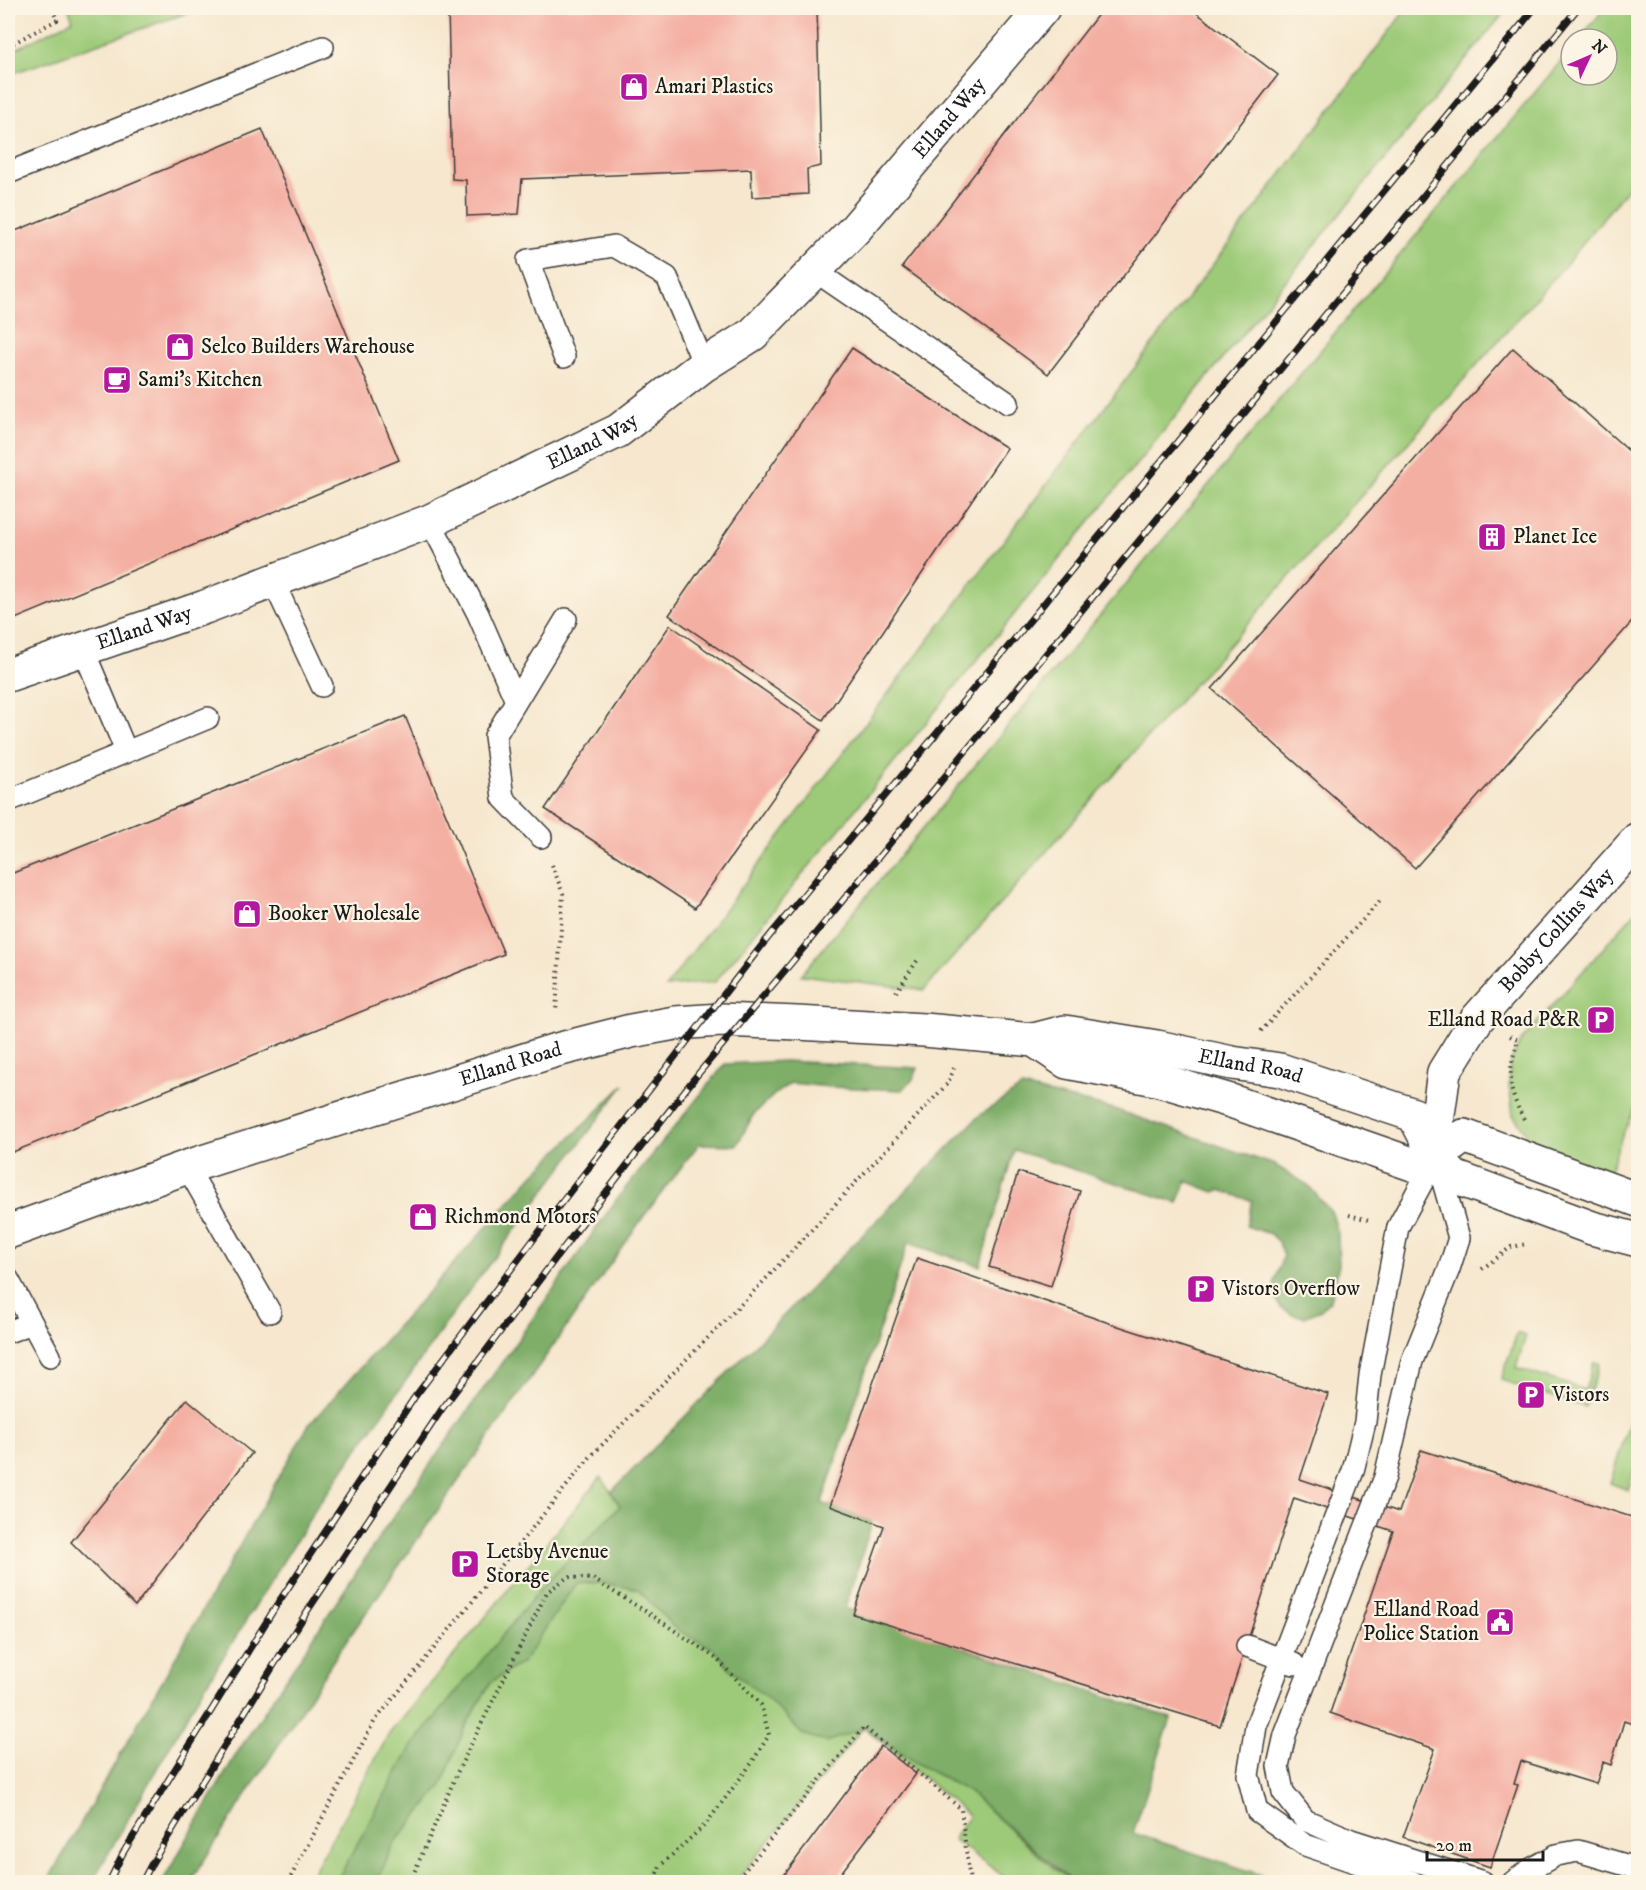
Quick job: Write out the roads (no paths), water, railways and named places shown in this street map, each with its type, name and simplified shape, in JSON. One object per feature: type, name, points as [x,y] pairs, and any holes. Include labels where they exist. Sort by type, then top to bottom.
[{"type":"main road","name":"Elland Way","points":[[8,675],[205,607],[430,521],[618,431],[704,365],[753,334],[856,228],[1043,8]]},
{"type":"main road","name":"Bobby Collins Way","points":[[1436,1157],[1436,1129],[1444,1072],[1477,1019],[1638,839]]},
{"type":"main road","name":"Elland Road","points":[[8,1232],[187,1167],[553,1051],[642,1029],[675,1023],[721,1020],[913,1029],[1034,1040],[1065,1032],[1280,1070],[1414,1115],[1436,1157],[1454,1177],[1592,1228],[1638,1240]]},
{"type":"main road","name":"Elland Road","points":[[1034,1040],[1067,1062],[1156,1079],[1231,1101],[1414,1165],[1436,1157],[1464,1136],[1638,1200]]},
{"type":"lane","points":[[8,173],[323,47]]},
{"type":"lane","points":[[564,357],[528,260],[614,246],[667,277],[704,365]]},
{"type":"lane","points":[[814,271],[1008,403]]},
{"type":"lane","points":[[430,521],[478,615],[516,701]]},
{"type":"lane","points":[[273,581],[322,686]]},
{"type":"lane","points":[[541,837],[504,798],[495,736],[566,619]]},
{"type":"lane","points":[[83,649],[126,751]]},
{"type":"lane","points":[[8,801],[208,718]]},
{"type":"lane","points":[[1436,1157],[1459,1238],[1412,1361],[1385,1477],[1285,1735],[1278,1766],[1283,1792],[1305,1820],[1351,1840],[1483,1882]]},
{"type":"lane","points":[[1413,1882],[1305,1845],[1257,1811],[1248,1775],[1256,1726],[1353,1471],[1365,1422],[1370,1375],[1398,1227],[1436,1157]]},
{"type":"lane","points":[[187,1167],[270,1312]]},
{"type":"lane","points":[[8,1279],[50,1356]]},
{"type":"lane","points":[[8,1332],[32,1323]]},
{"type":"lane","points":[[1247,1646],[1310,1670]]},
{"type":"lane","points":[[1513,1882],[1556,1855],[1578,1851],[1635,1866]]},
{"type":"railway","points":[[109,1882],[123,1853],[278,1603],[414,1398],[555,1211],[763,944],[1535,8]]},
{"type":"railway","points":[[142,1882],[306,1613],[442,1409],[583,1222],[693,1080],[1578,8]]},
{"type":"place","name":"Amari Plastics","points":[[634,87]]},
{"type":"place","name":"Selco Builders Warehouse","points":[[180,347]]},
{"type":"place","name":"Sami's Kitchen","points":[[117,380]]},
{"type":"place","name":"Planet Ice","points":[[1492,537]]},
{"type":"place","name":"Booker Wholesale","points":[[247,914]]},
{"type":"place","name":"Elland Road P&R","points":[[1601,1020]]},
{"type":"place","name":"Richmond Motors","points":[[423,1217]]},
{"type":"place","name":"Vistors Overflow","points":[[1201,1289]]},
{"type":"place","name":"Vistors","points":[[1531,1395]]},
{"type":"place","name":"Letsby Avenue Storage","points":[[465,1564]]},
{"type":"place","name":"Elland Road Police Station","points":[[1500,1622]]}]
